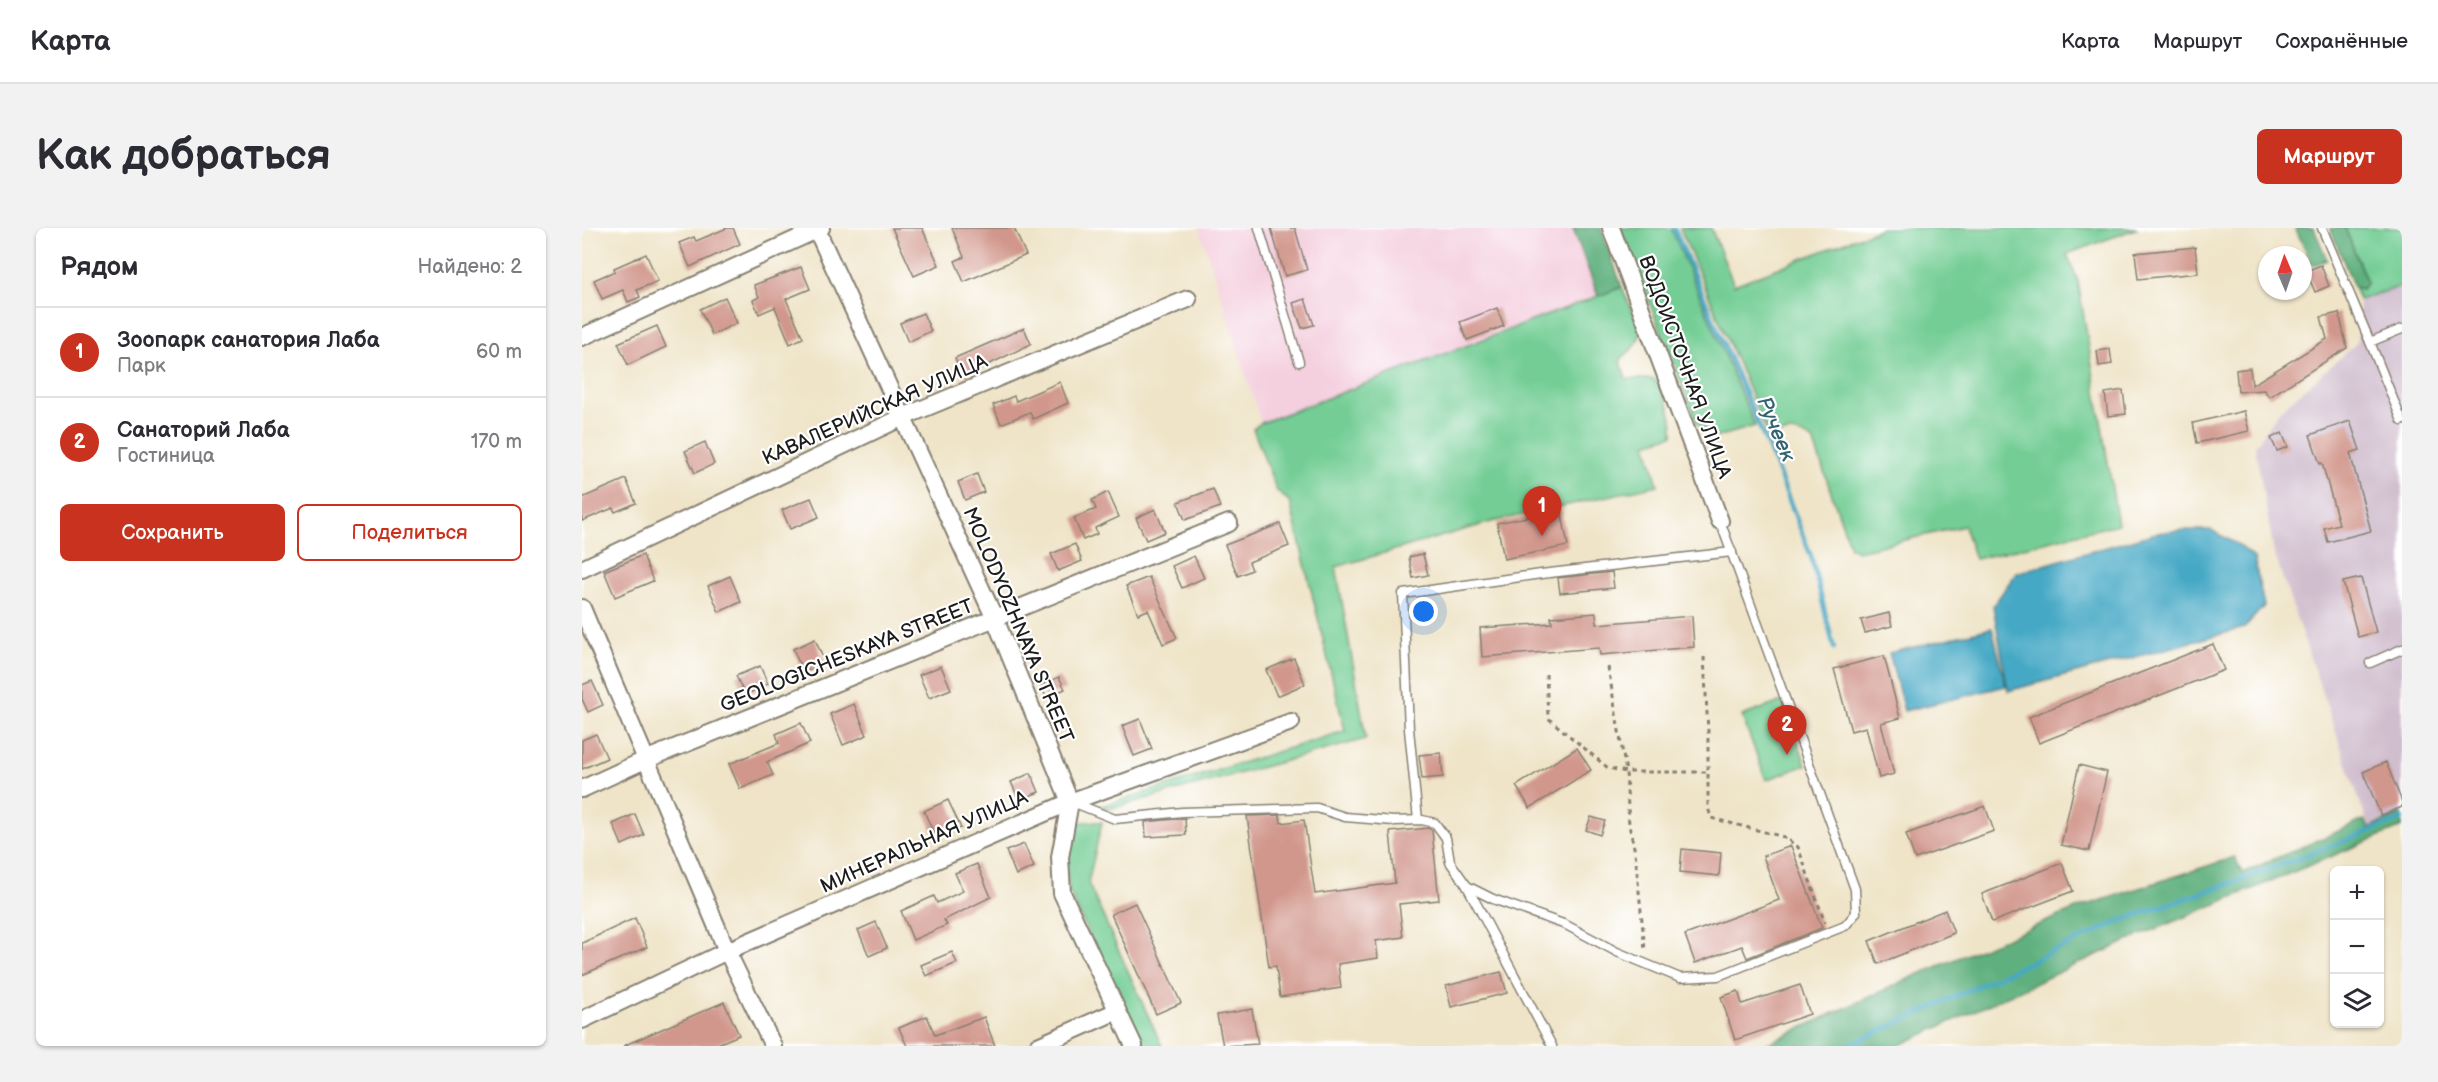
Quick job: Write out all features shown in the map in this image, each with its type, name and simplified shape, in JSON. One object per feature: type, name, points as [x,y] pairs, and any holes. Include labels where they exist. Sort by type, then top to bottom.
[{"type":"street","name":"ВОДОИСТОЧНАЯ УЛИЦА","points":[[1611,228],[1720,521]]},
{"type":"street","points":[[582,337],[818,229]]},
{"type":"street","name":"MOLODYOZHNAYA STREET","points":[[818,229],[995,619],[1070,801]]},
{"type":"street","name":"КАВАЛЕРИЙСКАЯ УЛИЦА","points":[[582,569],[903,417],[1188,299]]},
{"type":"street","name":"GEOLOGICHESKAYA STREET","points":[[582,789],[645,760],[1229,523]]},
{"type":"street","points":[[582,608],[728,951],[773,1046]]},
{"type":"street","name":"МИНЕРАЛЬНАЯ УЛИЦА","points":[[582,1020],[728,951],[1070,801],[1291,722]]},
{"type":"street","points":[[1070,801],[1060,857],[1062,893],[1134,1046]]},
{"type":"street","points":[[1038,1046],[1117,1011]]},
{"type":"lane","points":[[1259,228],[1299,362]]},
{"type":"lane","points":[[2322,228],[2399,404],[2402,421]]},
{"type":"lane","points":[[2370,342],[2402,329]]},
{"type":"lane","points":[[1467,886],[1493,899],[1566,925],[1617,952],[1680,978],[1718,976],[1845,926],[1856,914],[1855,889],[1720,521]]},
{"type":"lane","points":[[1418,820],[1409,729],[1403,594],[1540,574],[1732,552]]},
{"type":"lane","points":[[2370,663],[2402,649]]},
{"type":"lane","points":[[1070,801],[1115,819],[1182,812],[1317,808],[1345,817],[1394,821],[1418,820],[1435,824],[1446,838],[1450,862],[1467,886],[1552,1046]]},
{"type":"path","points":[[1704,657],[1708,807],[1711,818],[1784,837],[1798,846],[1828,932]]},
{"type":"path","points":[[1608,667],[1626,772],[1629,825],[1635,852],[1646,964]]},
{"type":"path","points":[[1546,674],[1548,718],[1608,768],[1626,772],[1708,772]]},
{"type":"shaded area","points":[[1199,228],[1573,228],[1598,296],[1261,423]]},
{"type":"shaded area","points":[[2402,286],[2402,813],[2369,828],[2274,553],[2255,446],[2279,411],[2357,343],[2359,300]]},
{"type":"green space","points":[[1573,228],[1601,228],[1622,287],[1598,296]]},
{"type":"green space","points":[[1620,228],[1671,228],[1755,426],[1711,439],[1697,423]]},
{"type":"green space","points":[[1680,228],[1711,228],[1734,285],[1882,228],[2138,228],[2067,254],[2078,281],[2118,524],[1975,559],[1964,526],[1857,551],[1850,547],[1813,440],[1792,432],[1770,439]]},
{"type":"green space","points":[[2295,228],[2314,228],[2327,260],[2313,265],[2312,246],[2304,246]]},
{"type":"green space","points":[[2330,228],[2345,228],[2367,283],[2361,289],[2354,287]]},
{"type":"green space","points":[[2345,228],[2402,228],[2402,286],[2359,300],[2354,287],[2361,289],[2367,283]]},
{"type":"green space","points":[[1622,287],[1641,333],[1635,346],[1620,360],[1626,379],[1654,379],[1666,398],[1671,413],[1673,435],[1646,443],[1658,485],[1491,522],[1336,567],[1366,739],[1109,809],[1101,806],[1345,731],[1290,502],[1277,491],[1253,429],[1261,423]]},
{"type":"green space","points":[[1783,701],[1806,765],[1766,780],[1742,716]]},
{"type":"green space","points":[[2402,813],[2402,827],[2134,938],[1898,1046],[1762,1046],[1917,975],[2081,907],[2235,857],[2242,873],[2364,820],[2369,828]]},
{"type":"green space","points":[[1081,822],[1102,822],[1088,883],[1162,1046],[1140,1046],[1069,891],[1066,860],[1069,829]]},
{"type":"water","points":[[2211,530],[2239,545],[2254,558],[2264,606],[2244,628],[2008,691],[1993,606],[2016,573],[2156,533]]},
{"type":"water","points":[[1992,628],[2006,686],[1904,711],[1889,653]]},
{"type":"building","points":[[727,228],[733,228],[740,244],[690,267],[679,243],[694,237],[696,241]]},
{"type":"building","points":[[892,228],[922,228],[939,265],[914,276]]},
{"type":"building","points":[[952,228],[1014,228],[1026,255],[964,282],[955,261],[964,257]]},
{"type":"building","points":[[1271,228],[1295,228],[1307,270],[1285,276]]},
{"type":"building","points":[[2195,247],[2198,273],[2138,279],[2135,253]]},
{"type":"building","points":[[646,254],[658,281],[637,290],[640,297],[628,302],[623,290],[602,299],[594,280]]},
{"type":"building","points":[[2321,265],[2329,286],[2315,292],[2312,285],[2312,269]]},
{"type":"building","points":[[801,267],[810,289],[786,299],[803,338],[790,344],[775,307],[759,314],[753,300],[759,297],[754,285]]},
{"type":"building","points":[[725,297],[737,323],[712,335],[700,309]]},
{"type":"building","points":[[1305,299],[1314,325],[1302,328],[1293,303]]},
{"type":"building","points":[[1497,308],[1504,326],[1467,340],[1460,322]]},
{"type":"building","points":[[923,313],[931,331],[908,342],[900,323]]},
{"type":"building","points":[[2339,313],[2347,348],[2269,397],[2264,390],[2238,392],[2236,370],[2250,368],[2252,385],[2327,339],[2321,317]]},
{"type":"building","points":[[657,326],[666,347],[628,365],[618,343]]},
{"type":"building","points":[[1024,328],[1031,344],[963,377],[955,358]]},
{"type":"building","points":[[2110,349],[2112,364],[2099,366],[2097,351]]},
{"type":"building","points":[[1060,382],[1068,403],[1033,419],[1030,412],[1001,424],[993,405],[1014,396],[1016,401]]},
{"type":"building","points":[[2123,390],[2126,414],[2108,416],[2105,393]]},
{"type":"building","points":[[2244,411],[2249,431],[2197,443],[2193,423]]},
{"type":"building","points":[[2350,421],[2360,450],[2350,453],[2371,531],[2328,542],[2324,528],[2339,524],[2322,463],[2320,464],[2310,435]]},
{"type":"building","points":[[2282,433],[2288,447],[2277,451],[2271,438]]},
{"type":"building","points":[[705,442],[714,464],[695,473],[685,451]]},
{"type":"building","points":[[977,474],[984,492],[965,500],[958,482]]},
{"type":"building","points":[[626,479],[636,503],[615,512],[613,508],[582,521],[582,498]]},
{"type":"building","points":[[1213,489],[1220,507],[1185,520],[1178,502]]},
{"type":"building","points":[[1108,492],[1119,517],[1095,528],[1097,534],[1083,540],[1074,518],[1096,509],[1092,500]]},
{"type":"building","points":[[811,498],[819,517],[790,529],[782,510]]},
{"type":"building","points":[[1155,509],[1165,532],[1146,540],[1136,518]]},
{"type":"building","points":[[1561,510],[1568,546],[1504,559],[1497,523]]},
{"type":"building","points":[[1280,524],[1289,546],[1249,562],[1252,570],[1238,576],[1225,545]]},
{"type":"building","points":[[1075,544],[1082,561],[1058,571],[1051,554]]},
{"type":"building","points":[[1423,554],[1428,575],[1413,578],[1409,557]]},
{"type":"building","points":[[643,555],[653,581],[615,597],[604,571]]},
{"type":"building","points":[[1194,556],[1204,578],[1182,588],[1172,566]]},
{"type":"building","points":[[1612,572],[1614,588],[1560,593],[1558,578]]},
{"type":"building","points":[[730,576],[741,602],[719,612],[708,586]]},
{"type":"building","points":[[1149,577],[1177,638],[1163,644],[1148,610],[1138,614],[1126,586]]},
{"type":"building","points":[[2361,578],[2376,632],[2358,637],[2343,582]]},
{"type":"building","points":[[1596,613],[1597,624],[1692,616],[1694,647],[1600,655],[1599,648],[1482,657],[1480,628],[1552,623],[1551,617]]},
{"type":"building","points":[[1889,613],[1892,626],[1865,633],[1861,620]]},
{"type":"building","points":[[815,639],[825,663],[803,673],[793,649]]},
{"type":"building","points":[[2213,644],[2224,670],[2039,743],[2029,717]]},
{"type":"building","points":[[1884,656],[1900,718],[1881,723],[1894,774],[1879,778],[1866,727],[1851,731],[1834,669]]},
{"type":"building","points":[[1294,658],[1305,684],[1277,696],[1266,670]]},
{"type":"building","points":[[760,666],[768,684],[745,695],[736,676]]},
{"type":"building","points":[[941,666],[951,689],[929,698],[919,675]]},
{"type":"building","points":[[1059,677],[1065,689],[1046,697],[1041,685]]},
{"type":"building","points":[[592,681],[603,705],[588,712],[582,699],[582,685]]},
{"type":"building","points":[[854,704],[867,735],[843,745],[830,714]]},
{"type":"building","points":[[1140,719],[1152,749],[1134,756],[1122,726]]},
{"type":"building","points":[[801,723],[810,743],[767,762],[773,775],[740,789],[729,764],[779,743],[776,734]]},
{"type":"building","points":[[596,734],[607,758],[582,769],[582,740]]},
{"type":"building","points":[[1577,748],[1591,770],[1530,808],[1516,786]]},
{"type":"building","points":[[1441,753],[1443,777],[1422,779],[1419,755]]},
{"type":"building","points":[[2386,762],[2402,807],[2381,816],[2363,772]]},
{"type":"building","points":[[2079,765],[2107,772],[2089,851],[2061,845]]},
{"type":"building","points":[[1031,773],[1039,792],[1019,800],[1011,782]]},
{"type":"building","points":[[948,800],[961,828],[936,838],[924,811]]},
{"type":"building","points":[[1985,806],[1994,831],[1915,859],[1906,834]]},
{"type":"building","points":[[635,814],[644,835],[622,845],[613,824]]},
{"type":"building","points":[[1280,815],[1281,823],[1304,820],[1315,894],[1395,883],[1390,832],[1428,828],[1432,830],[1439,900],[1399,904],[1403,937],[1376,941],[1378,958],[1338,964],[1341,988],[1280,997],[1276,966],[1269,967],[1247,816]]},
{"type":"building","points":[[1591,817],[1605,821],[1600,835],[1586,830]]},
{"type":"building","points":[[1185,818],[1186,835],[1146,837],[1145,822]]},
{"type":"building","points":[[1024,844],[1034,867],[1016,875],[1006,851]]},
{"type":"building","points":[[1791,846],[1822,928],[1747,958],[1742,946],[1695,963],[1685,935],[1779,900],[1763,856]]},
{"type":"building","points":[[1682,849],[1721,853],[1719,876],[1680,872]]},
{"type":"building","points":[[2062,863],[2073,891],[1992,922],[1982,894]]},
{"type":"building","points":[[977,864],[991,897],[944,920],[947,925],[913,940],[901,911],[934,896],[937,903],[963,891],[955,873]]},
{"type":"building","points":[[1135,903],[1181,1003],[1156,1014],[1111,914]]},
{"type":"building","points":[[1945,910],[1954,933],[1878,964],[1869,941]]},
{"type":"building","points":[[635,918],[647,947],[582,975],[582,943]]},
{"type":"building","points":[[876,922],[887,948],[869,956],[858,930]]},
{"type":"building","points":[[952,952],[957,963],[926,976],[921,965]]},
{"type":"building","points":[[1501,972],[1507,993],[1451,1007],[1446,986]]},
{"type":"building","points":[[1800,985],[1810,1014],[1735,1040],[1721,997],[1738,991],[1742,1004]]},
{"type":"building","points":[[724,1002],[739,1035],[713,1046],[623,1046]]},
{"type":"building","points":[[1252,1009],[1258,1044],[1223,1046],[1217,1015]]},
{"type":"building","points":[[927,1016],[935,1035],[984,1017],[995,1046],[907,1046],[899,1028]]},
{"type":"waterway","name":"Ручеек","points":[[1674,228],[1772,456],[1811,556],[1834,648]]},
{"type":"waterway","points":[[1847,1046],[2122,920],[2246,878],[2402,819]]},
{"type":"place","name":"Зоопарк санатория Лаба","points":[[1542,536]]},
{"type":"place","name":"Санаторий Лаба","points":[[1787,755]]}]
